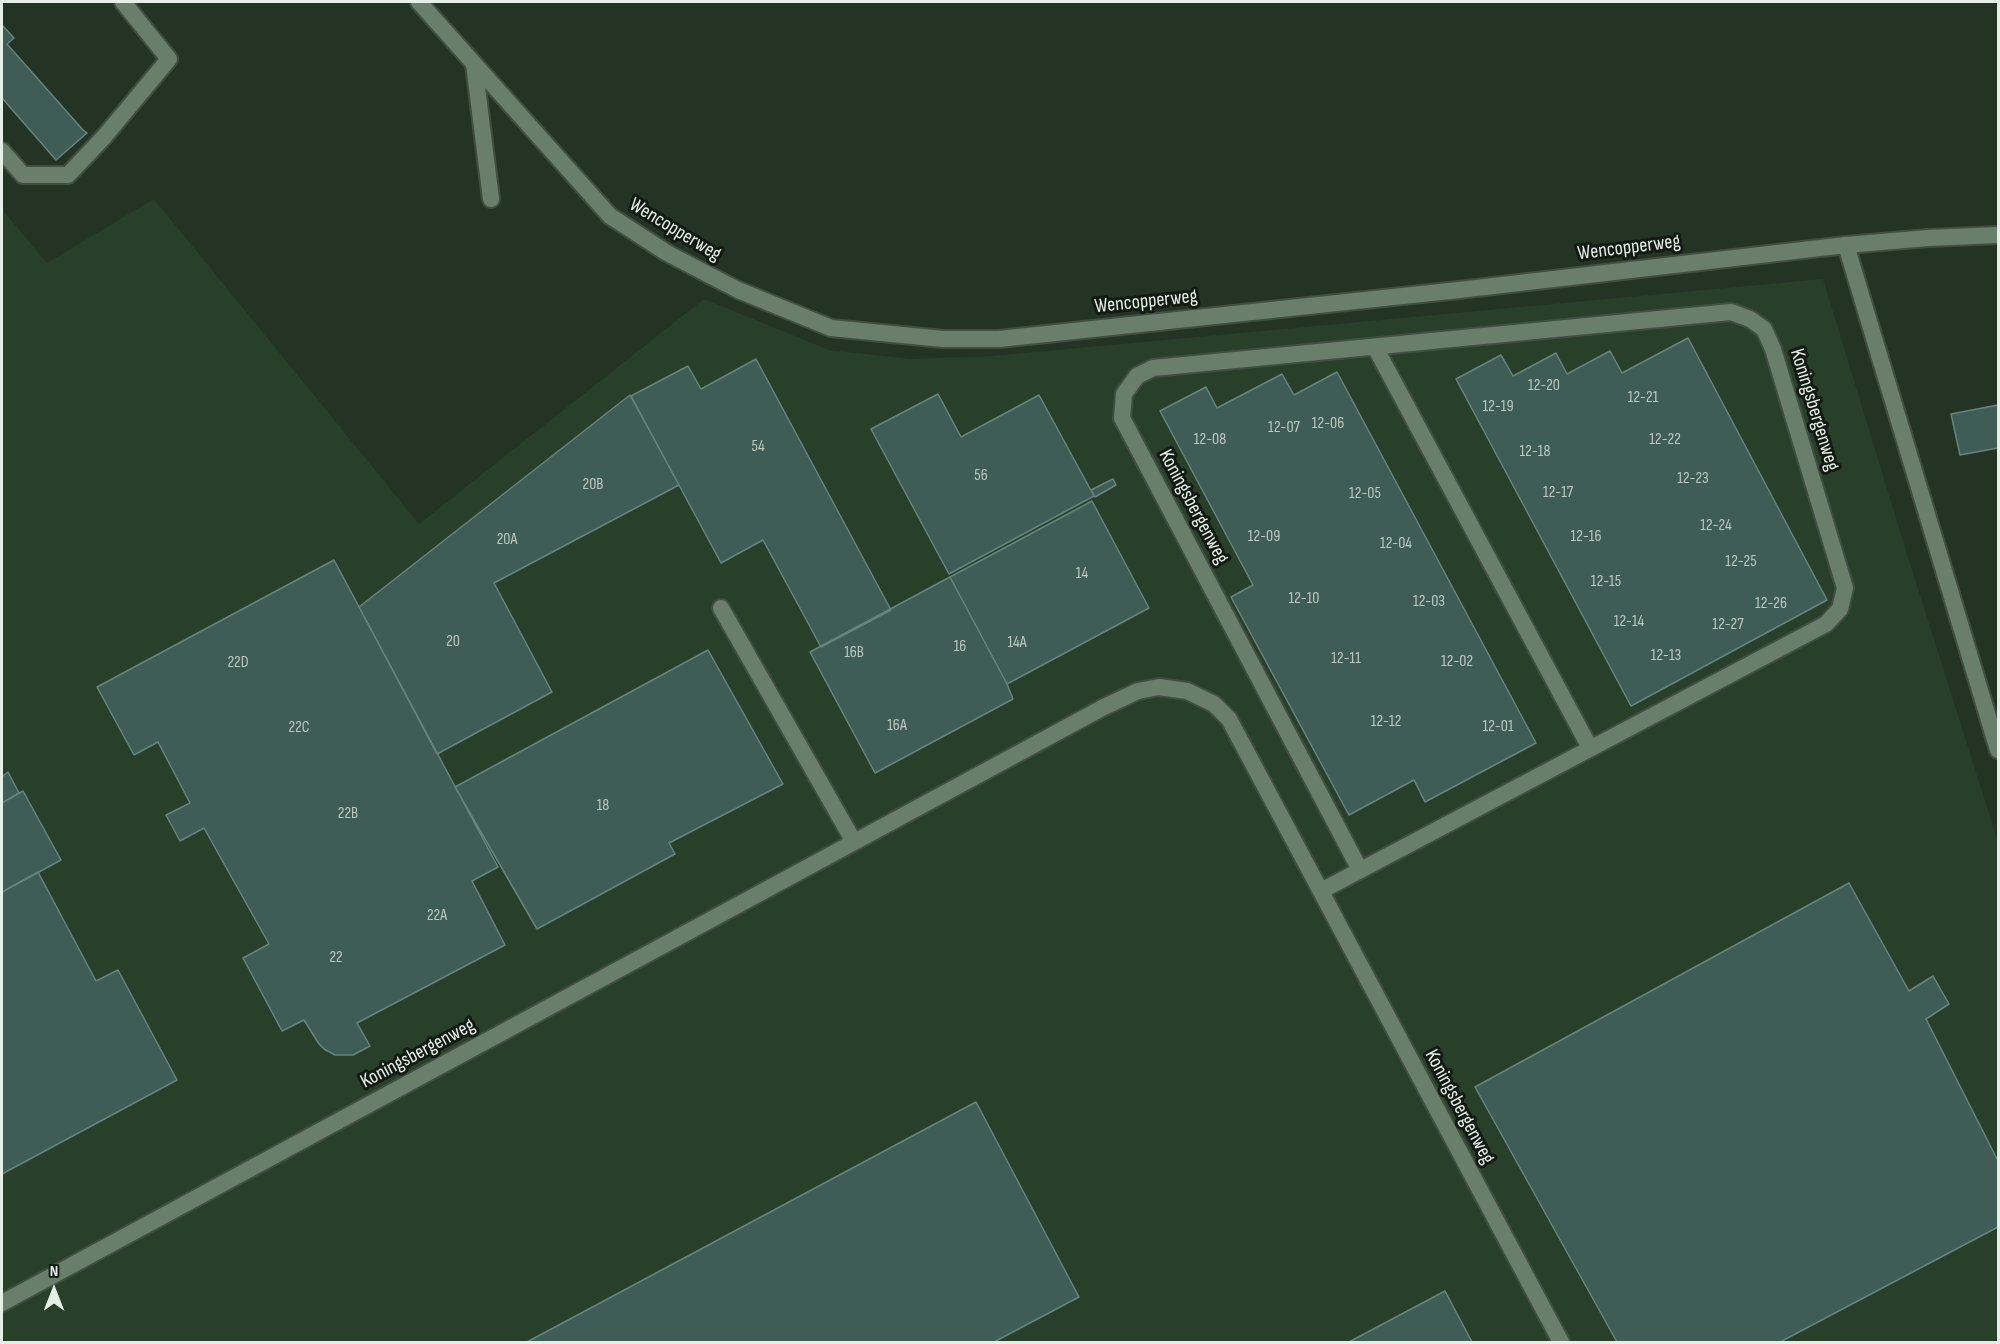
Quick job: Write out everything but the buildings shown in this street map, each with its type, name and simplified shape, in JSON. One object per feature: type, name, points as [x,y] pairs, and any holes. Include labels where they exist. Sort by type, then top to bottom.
[{"type":"street","points":[[2,151],[23,175],[68,175],[104,138],[170,59],[123,2]]},
{"type":"street","name":"Wencopperweg","points":[[419,2],[610,216],[667,253],[738,290],[831,328],[943,339],[999,339],[1846,245],[1998,235]]},
{"type":"street","points":[[474,64],[491,199]]},
{"type":"street","points":[[1846,245],[1998,750]]},
{"type":"street","name":"Koningsbergenweg","points":[[1321,891],[1826,624],[1840,609],[1845,588],[1839,563],[1773,349],[1764,329],[1750,319],[1731,312],[1153,368],[1137,376],[1124,394],[1122,418],[1360,870]]},
{"type":"street","points":[[1375,347],[1590,748]]},
{"type":"street","points":[[721,608],[854,842]]},
{"type":"street","name":"Koningsbergenweg","points":[[2,1303],[1104,706],[1138,691],[1159,687],[1187,691],[1214,704],[1229,719],[1561,1342]]},
{"type":"shaded area","points":[[154,199],[419,524],[704,299],[829,350],[910,359],[992,356],[1823,279],[1998,842],[1998,1342],[2,1342],[2,209],[47,263]]}]
